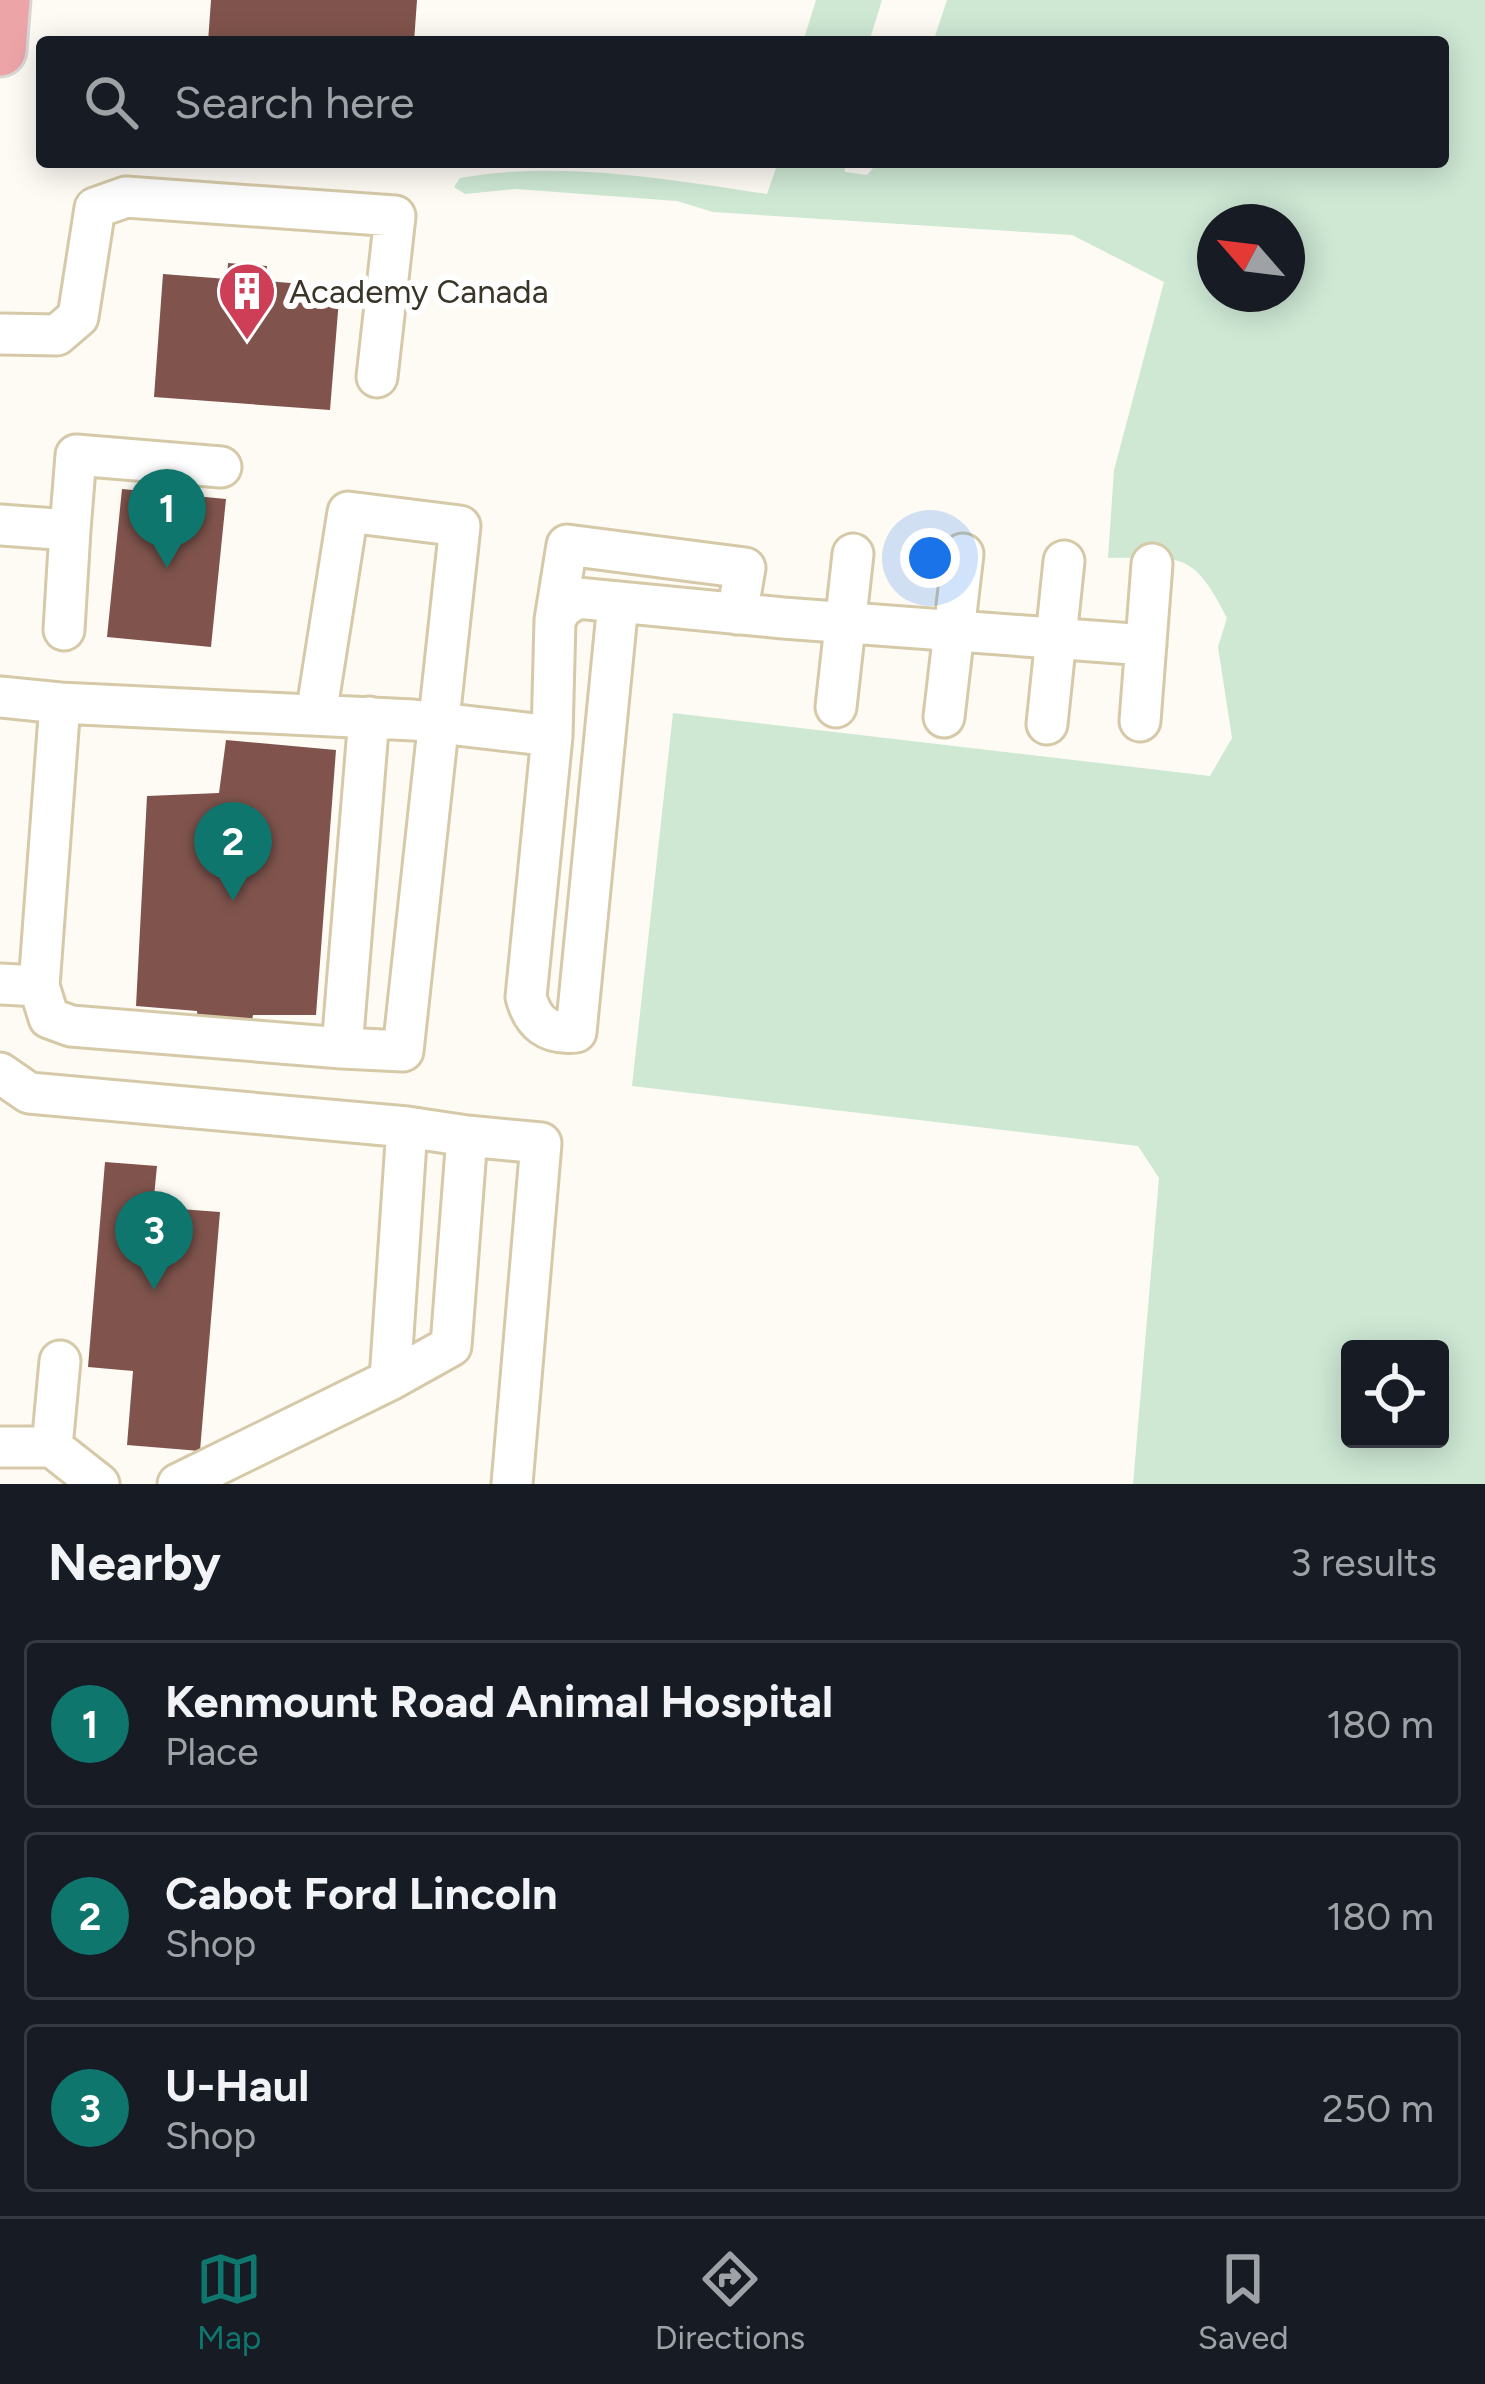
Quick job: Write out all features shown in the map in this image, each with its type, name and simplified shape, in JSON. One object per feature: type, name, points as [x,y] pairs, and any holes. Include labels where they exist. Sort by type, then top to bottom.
[{"type":"main road","points":[[0,50],[4,0]]},
{"type":"lane","points":[[0,334],[57,335],[78,317],[95,208],[125,196],[395,216],[377,377]]},
{"type":"lane","points":[[64,630],[76,454],[221,467]]},
{"type":"lane","points":[[60,703],[19,985],[50,1018],[71,1026],[403,1051],[460,526],[348,512],[316,715]]},
{"type":"lane","points":[[0,525],[70,530]]},
{"type":"lane","points":[[618,603],[581,1008],[576,1032],[559,1034],[531,1015],[526,997],[552,736],[555,620],[567,545],[745,568],[736,614]]},
{"type":"lane","points":[[836,707],[853,554]]},
{"type":"lane","points":[[944,717],[963,554]]},
{"type":"lane","points":[[1047,724],[1064,561]]},
{"type":"lane","points":[[1141,721],[1152,564]]},
{"type":"lane","points":[[555,620],[577,598],[1146,644]]},
{"type":"lane","points":[[0,697],[369,717],[552,736]]},
{"type":"lane","points":[[342,1048],[369,717]]},
{"type":"lane","points":[[0,1073],[29,1093],[541,1143],[512,1484]]},
{"type":"lane","points":[[390,1380],[407,1127]]},
{"type":"lane","points":[[178,1484],[451,1346],[467,1136]]},
{"type":"lane","points":[[52,1447],[60,1361]]},
{"type":"lane","points":[[0,1447],[52,1447],[99,1484]]},
{"type":"green space","points":[[816,0],[882,0],[871,36],[805,36]]},
{"type":"green space","points":[[947,0],[1485,0],[1485,1484],[1133,1484],[1159,1178],[1138,1146],[632,1086],[673,713],[1210,776],[1232,738],[1218,647],[1227,618],[1204,580],[1181,562],[1168,559],[1108,558],[1114,470],[1164,282],[1072,235],[713,212],[677,201],[516,189],[465,194],[454,187],[460,178],[575,171],[767,194],[776,168],[845,168],[845,172],[867,175],[873,168],[1449,168],[1449,36],[935,36]]},
{"type":"building","points":[[211,0],[417,0],[414,36],[208,36]]},
{"type":"building","name":"Academy Canada","points":[[228,263],[267,266],[266,281],[340,287],[330,410],[154,397],[163,274],[227,279]]},
{"type":"building","points":[[122,489],[226,499],[211,647],[107,637]]},
{"type":"building","points":[[226,740],[336,750],[316,1015],[253,1015],[249,1035],[198,1031],[197,1011],[136,1006],[147,796],[219,793]]},
{"type":"building","points":[[105,1162],[157,1166],[153,1207],[220,1212],[200,1451],[127,1445],[133,1371],[88,1367]]},
{"type":"place","name":"Academy Canada","points":[[247,342]]},
{"type":"place","name":"Kenmount Road Animal Hospital","points":[[167,568]]},
{"type":"place","name":"Cabot Ford Lincoln","points":[[233,901]]},
{"type":"place","name":"U-Haul","points":[[154,1290]]}]
